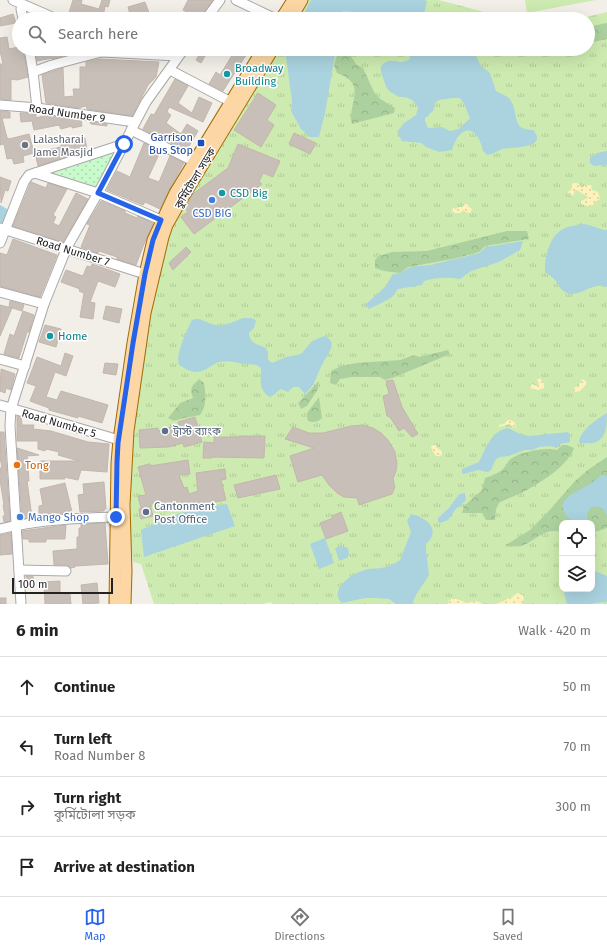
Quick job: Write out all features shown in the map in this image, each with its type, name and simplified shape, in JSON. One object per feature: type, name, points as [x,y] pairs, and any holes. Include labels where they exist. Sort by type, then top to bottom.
[{"type":"main road","points":[[285,12],[293,0]]},
{"type":"main road","points":[[295,12],[302,0]]},
{"type":"main road","name":"কুর্মিটোলা সড়ক","points":[[115,604],[117,462],[119,440],[133,343],[145,274],[153,240],[161,220],[193,161],[259,56]]},
{"type":"main road","name":"কুর্মিটোলা সড়ক","points":[[124,604],[126,571],[124,505],[128,431],[145,313],[163,237],[167,225],[176,209],[269,56]]},
{"type":"street","points":[[13,0],[41,12]]},
{"type":"street","points":[[211,12],[220,0]]},
{"type":"street","points":[[236,0],[261,12]]},
{"type":"street","points":[[21,8],[22,12]]},
{"type":"street","points":[[30,56],[37,108]]},
{"type":"street","points":[[33,72],[52,65],[86,56]]},
{"type":"street","points":[[21,604],[10,426],[11,409],[44,304],[66,249],[98,193],[146,102],[179,56]]},
{"type":"street","points":[[170,70],[231,102]]},
{"type":"street","name":"Road Number 9","points":[[0,105],[37,108],[133,126],[193,161]]},
{"type":"street","points":[[0,242],[2,229],[29,174],[124,144]]},
{"type":"street","points":[[34,173],[98,193],[161,220]]},
{"type":"street","name":"Road Number 7","points":[[2,229],[145,274]]},
{"type":"street","points":[[0,292],[44,304]]},
{"type":"street","points":[[0,359],[25,366]]},
{"type":"street","name":"Road Number 5","points":[[0,405],[119,440]]},
{"type":"street","points":[[0,529],[16,525],[72,518],[116,517]]},
{"type":"street","points":[[19,570],[66,571]]},
{"type":"green space","points":[[303,0],[439,0],[484,12],[296,12]]},
{"type":"green space","points":[[525,0],[596,0],[532,12],[527,12]]},
{"type":"green space","points":[[607,12],[607,604],[272,604],[271,602],[263,604],[154,604],[141,564],[133,562],[127,500],[143,355],[167,235],[271,56],[595,56],[595,15]]},
{"type":"green space","points":[[607,23],[607,39],[595,42],[595,26]]},
{"type":"green space","points":[[337,56],[351,56],[356,64],[363,68],[374,92],[379,98],[395,108],[394,113],[352,124],[351,116],[355,95],[354,89],[352,83],[347,78],[337,73],[334,65]]},
{"type":"green space","points":[[120,147],[97,190],[40,173]]},
{"type":"green space","points":[[507,231],[527,231],[529,239],[485,246],[479,252],[453,259],[408,267],[400,273],[375,268],[375,260],[379,256],[392,252],[427,251]]},
{"type":"green space","points":[[448,350],[450,354],[385,380],[380,377],[352,377],[340,379],[336,385],[330,383],[331,371],[341,366],[356,363],[400,360],[414,355],[419,357]]},
{"type":"green space","points":[[199,379],[204,383],[205,396],[204,408],[200,415],[174,421],[168,418],[180,403],[193,398],[191,392],[192,387]]},
{"type":"green space","points":[[319,381],[318,389],[307,406],[301,409],[298,403]]},
{"type":"green space","points":[[319,397],[322,418],[316,422],[308,421],[307,413]]},
{"type":"green space","points":[[562,445],[567,445],[574,448],[566,461],[553,473],[538,483],[522,493],[499,503],[496,509],[495,520],[486,520],[482,513],[462,513],[464,506],[482,490],[485,478],[502,470],[512,458],[534,451],[546,449],[557,450]]},
{"type":"green space","points":[[607,457],[607,528],[595,532],[595,520],[559,520],[559,531],[545,533],[520,546],[514,547],[506,545],[530,530],[575,481]]},
{"type":"sand","points":[[573,183],[578,183],[582,188],[585,185],[591,185],[592,190],[598,192],[600,199],[593,205],[588,206],[581,204],[581,201],[588,197],[577,190],[575,190],[573,196],[569,195],[568,192],[572,189]]},
{"type":"sand","points":[[465,204],[472,209],[470,213],[465,212],[464,210],[460,213],[455,213],[452,211],[453,208],[456,209],[458,207],[462,207]]},
{"type":"sand","points":[[538,377],[543,382],[544,388],[538,390],[530,388],[531,384],[538,386]]},
{"type":"sand","points":[[582,379],[586,381],[586,385],[580,391],[575,392],[573,389],[579,385]]},
{"type":"sand","points":[[508,420],[515,423],[516,427],[514,428],[509,424],[499,427],[499,425],[504,424]]},
{"type":"sand","points":[[436,445],[437,448],[442,451],[441,456],[436,456],[433,452],[431,447]]},
{"type":"sand","points":[[518,593],[523,595],[524,598],[522,604],[497,604],[498,602],[511,598]]},
{"type":"sand","points":[[454,598],[467,603],[476,601],[483,604],[448,604],[449,600]]},
{"type":"water","points":[[311,0],[427,1],[425,12],[305,12]]},
{"type":"water","points":[[286,56],[335,56],[325,113],[319,137],[310,137],[301,129],[291,111],[292,101]]},
{"type":"water","points":[[410,56],[476,56],[481,66],[490,73],[496,91],[510,99],[518,124],[526,129],[533,130],[537,136],[536,141],[533,144],[526,146],[502,149],[487,155],[483,151],[477,136],[473,132],[468,131],[459,135],[452,150],[439,152],[426,147],[421,143],[402,141],[397,132],[404,123],[416,115],[418,108],[414,102],[408,98],[397,96],[388,90],[385,85],[381,67],[389,61],[406,61],[410,59]],"holes":[[[460,98],[470,118],[459,129],[450,131],[442,127],[428,128],[425,118],[433,111],[435,103],[439,100]]]},
{"type":"water","points":[[607,151],[607,165],[594,166],[590,163],[590,158],[597,153]]},
{"type":"water","points":[[0,205],[9,210],[1,225],[0,225]]},
{"type":"water","points":[[581,224],[607,230],[607,287],[596,286],[575,294],[570,294],[563,291],[558,283],[545,272],[547,253],[555,235],[565,228]]},
{"type":"water","points":[[523,241],[520,250],[499,262],[471,271],[460,279],[442,278],[424,281],[422,285],[398,289],[392,297],[369,309],[365,305],[385,287],[393,274],[400,273],[408,268],[431,265],[479,253],[486,247]]},
{"type":"water","points":[[243,318],[251,318],[256,320],[254,328],[249,333],[250,337],[252,342],[266,348],[268,352],[268,360],[272,363],[286,357],[301,354],[312,341],[324,336],[329,339],[332,345],[314,383],[305,394],[299,387],[296,387],[291,388],[288,392],[281,389],[270,397],[262,388],[261,368],[255,365],[222,361],[202,371],[196,372],[189,371],[179,365],[178,361],[180,349],[192,320],[199,319],[213,325],[224,325]]},
{"type":"water","points":[[607,413],[605,431],[601,439],[593,443],[580,444],[579,441],[583,432]]},
{"type":"water","points":[[508,428],[522,435],[530,436],[568,432],[570,442],[560,444],[557,448],[550,446],[539,447],[509,456],[500,457],[496,459],[491,470],[488,472],[478,470],[464,474],[462,473],[462,469],[479,462],[493,436]]},
{"type":"water","points":[[601,475],[607,476],[607,515],[600,508],[594,506],[591,507],[587,514],[588,520],[570,520],[563,509],[565,500],[569,496],[589,485]]},
{"type":"water","points":[[465,493],[465,501],[456,509],[448,520],[440,523],[438,522],[438,518],[449,508],[459,494]]},
{"type":"water","points":[[227,504],[235,526],[144,557],[141,530],[180,513]]},
{"type":"water","points":[[411,514],[427,521],[433,530],[431,539],[426,544],[429,575],[412,604],[396,604],[389,599],[375,598],[365,598],[342,603],[338,598],[338,593],[343,583],[348,578],[360,572],[385,567],[400,560],[411,532],[407,521]]},
{"type":"water","points":[[325,538],[334,563],[319,569],[310,544]]},
{"type":"water","points":[[342,546],[348,548],[349,555],[347,558],[339,561],[335,548]]},
{"type":"water","points":[[595,571],[607,576],[607,602],[592,604],[567,604],[564,592],[595,592]]},
{"type":"building","points":[[73,0],[82,0],[81,4],[99,9],[102,0],[110,0],[108,7],[105,6],[104,12],[69,12]]},
{"type":"building","points":[[188,0],[213,0],[205,12],[187,12],[183,10]]},
{"type":"building","points":[[145,2],[149,12],[129,12],[128,7]]},
{"type":"building","points":[[12,14],[12,24],[0,26],[0,18]]},
{"type":"building","points":[[7,37],[9,49],[12,48],[12,56],[24,56],[28,77],[17,80],[11,79],[11,100],[0,99],[0,64],[3,64],[0,51],[0,38]]},
{"type":"building","points":[[36,56],[63,56],[52,59],[37,61]]},
{"type":"building","points":[[199,56],[205,56],[201,63],[196,60]]},
{"type":"building","name":"Broadway Building","points":[[232,56],[246,56],[223,91],[209,84],[216,72],[220,75]]},
{"type":"building","points":[[99,59],[159,62],[156,77],[148,85],[132,116],[87,109],[86,106],[78,108],[46,103],[42,75],[63,68],[64,97],[74,96],[73,89],[80,89],[80,67],[86,67],[86,62]]},
{"type":"building","points":[[175,79],[188,86],[178,103],[192,113],[199,97],[212,103],[203,122],[169,107],[167,112],[171,115],[166,123],[181,134],[187,124],[198,131],[186,151],[174,145],[158,133],[156,136],[143,129],[151,114],[154,115]]},
{"type":"building","points":[[258,93],[276,105],[267,120],[274,125],[261,147],[234,130]]},
{"type":"building","points":[[0,111],[10,112],[10,118],[0,118]]},
{"type":"building","points":[[20,113],[29,113],[29,115],[36,114],[36,118],[47,115],[81,120],[82,126],[72,128],[72,126],[61,129],[59,125],[34,130],[32,121],[21,122]]},
{"type":"building","points":[[2,118],[7,138],[9,139],[29,134],[34,153],[23,156],[24,162],[14,164],[12,158],[7,159],[4,144],[0,145],[0,119]]},
{"type":"building","points":[[90,122],[107,124],[107,126],[91,124]]},
{"type":"building","points":[[294,133],[316,143],[310,154],[289,144]]},
{"type":"building","points":[[85,138],[87,150],[38,166],[35,153],[61,147],[61,144]]},
{"type":"building","points":[[144,143],[151,146],[150,148],[160,152],[148,178],[159,182],[170,156],[184,163],[160,209],[145,202],[143,205],[107,190],[117,171],[130,177]]},
{"type":"building","name":"CSD Big","points":[[238,144],[280,161],[273,177],[263,173],[259,182],[262,184],[194,234],[181,217],[188,212],[185,208],[193,194],[228,168]]},
{"type":"building","points":[[0,177],[11,181],[8,191],[5,190],[1,203]]},
{"type":"building","points":[[31,182],[46,188],[48,183],[67,189],[53,215],[56,217],[53,223],[59,226],[76,193],[88,199],[63,242],[13,226]]},
{"type":"building","points":[[101,201],[125,211],[125,213],[137,218],[138,216],[153,223],[136,265],[99,251],[98,253],[81,247],[90,225],[87,224]]},
{"type":"building","points":[[13,239],[57,255],[40,297],[0,286],[0,253],[7,255]]},
{"type":"building","points":[[186,247],[191,252],[173,270],[169,263]]},
{"type":"building","points":[[92,264],[120,274],[115,287],[98,281],[90,302],[95,303],[93,319],[80,317],[84,293],[79,291],[80,289],[61,282],[66,270],[83,276],[87,266],[91,267]]},
{"type":"building","points":[[10,301],[24,305],[22,311],[9,307]]},
{"type":"building","points":[[0,305],[12,308],[0,336]]},
{"type":"building","points":[[106,306],[122,309],[119,323],[103,319]]},
{"type":"building","points":[[23,311],[34,315],[19,358],[4,354],[10,334],[14,336]]},
{"type":"building","name":"Home","points":[[45,325],[61,329],[56,347],[39,342]]},
{"type":"building","points":[[65,353],[73,356],[66,376],[55,372],[46,397],[57,400],[61,391],[108,405],[102,423],[49,410],[49,408],[30,401],[36,386],[27,383],[37,357],[61,366]]},
{"type":"building","points":[[105,363],[118,364],[116,375],[103,373]]},
{"type":"building","points":[[1,369],[15,374],[11,390],[6,388],[5,393],[0,391]]},
{"type":"building","points":[[393,380],[402,407],[418,434],[412,437],[404,428],[399,431],[390,417],[387,416],[383,396],[389,394],[386,381]]},
{"type":"building","points":[[17,416],[21,417],[22,425],[34,425],[33,429],[51,431],[88,442],[109,444],[107,472],[81,470],[78,480],[64,477],[65,479],[40,479],[40,461],[79,461],[58,455],[59,452],[38,449],[38,441],[17,441]]},
{"type":"building","points":[[195,417],[202,442],[184,447],[183,443],[168,447],[140,448],[139,430],[158,428],[158,431],[179,425],[178,422]]},
{"type":"building","points":[[363,425],[373,428],[381,433],[388,440],[395,452],[397,464],[393,479],[395,487],[392,494],[359,505],[357,498],[344,497],[337,493],[322,475],[298,482],[290,456],[314,448],[285,439],[293,427],[309,433],[323,433],[351,426]]},
{"type":"building","points":[[0,432],[4,432],[10,521],[4,522],[4,505],[0,480],[0,468],[2,468],[0,457]]},
{"type":"building","points":[[265,436],[264,458],[203,458],[204,442],[214,443],[214,437]]},
{"type":"building","points":[[17,448],[39,455],[27,456],[29,481],[27,481],[32,517],[22,519]]},
{"type":"building","points":[[188,460],[190,474],[179,475],[184,488],[187,487],[189,494],[198,491],[196,473],[225,469],[226,479],[221,480],[226,500],[164,512],[161,501],[150,504],[153,516],[141,519],[139,509],[141,508],[138,496],[146,495],[138,467],[149,464],[150,466]]},
{"type":"building","points":[[276,475],[280,489],[238,498],[234,485]]},
{"type":"building","points":[[104,482],[106,509],[104,509],[104,511],[80,512],[78,495],[84,494],[83,484]]},
{"type":"building","points":[[65,483],[72,512],[39,516],[39,506],[43,505],[40,489]]},
{"type":"building","points":[[341,512],[348,531],[326,539],[320,523],[333,518],[332,516]]},
{"type":"building","points":[[105,523],[108,564],[75,566],[71,568],[67,565],[54,565],[53,551],[77,549],[77,537],[79,537],[79,528],[81,528],[81,524]]},
{"type":"building","points":[[66,525],[65,539],[46,539],[46,542],[29,542],[29,539],[23,539],[22,531]]},
{"type":"building","points":[[11,533],[12,554],[0,555],[0,535]]},
{"type":"building","points":[[26,576],[33,576],[34,587],[27,588]]},
{"type":"building","points":[[60,581],[60,595],[70,594],[71,604],[45,604],[44,582]]},
{"type":"building","points":[[97,583],[99,603],[83,604],[81,585]]},
{"type":"building","points":[[0,598],[6,598],[6,604],[0,604]]},
{"type":"place","name":"Broadway Building","points":[[227,74]]},
{"type":"place","name":"Garrison Bus Stop","points":[[201,143]]},
{"type":"place","name":"Lalasharai Jame Masjid","points":[[25,145]]},
{"type":"place","name":"CSD Big","points":[[222,193]]},
{"type":"place","name":"CSD BIG","points":[[212,200]]},
{"type":"place","name":"Home","points":[[50,336]]},
{"type":"place","name":"ট্রাস্ট ব্যাংক","points":[[165,431]]},
{"type":"place","name":"Tong","points":[[17,465]]},
{"type":"place","name":"Cantonment Post Office","points":[[146,512]]},
{"type":"place","name":"Mango Shop","points":[[20,517]]},
{"type":"route","points":[[116,517],[118,443],[133,343],[145,274],[153,240],[161,220],[98,193],[124,144]]}]
